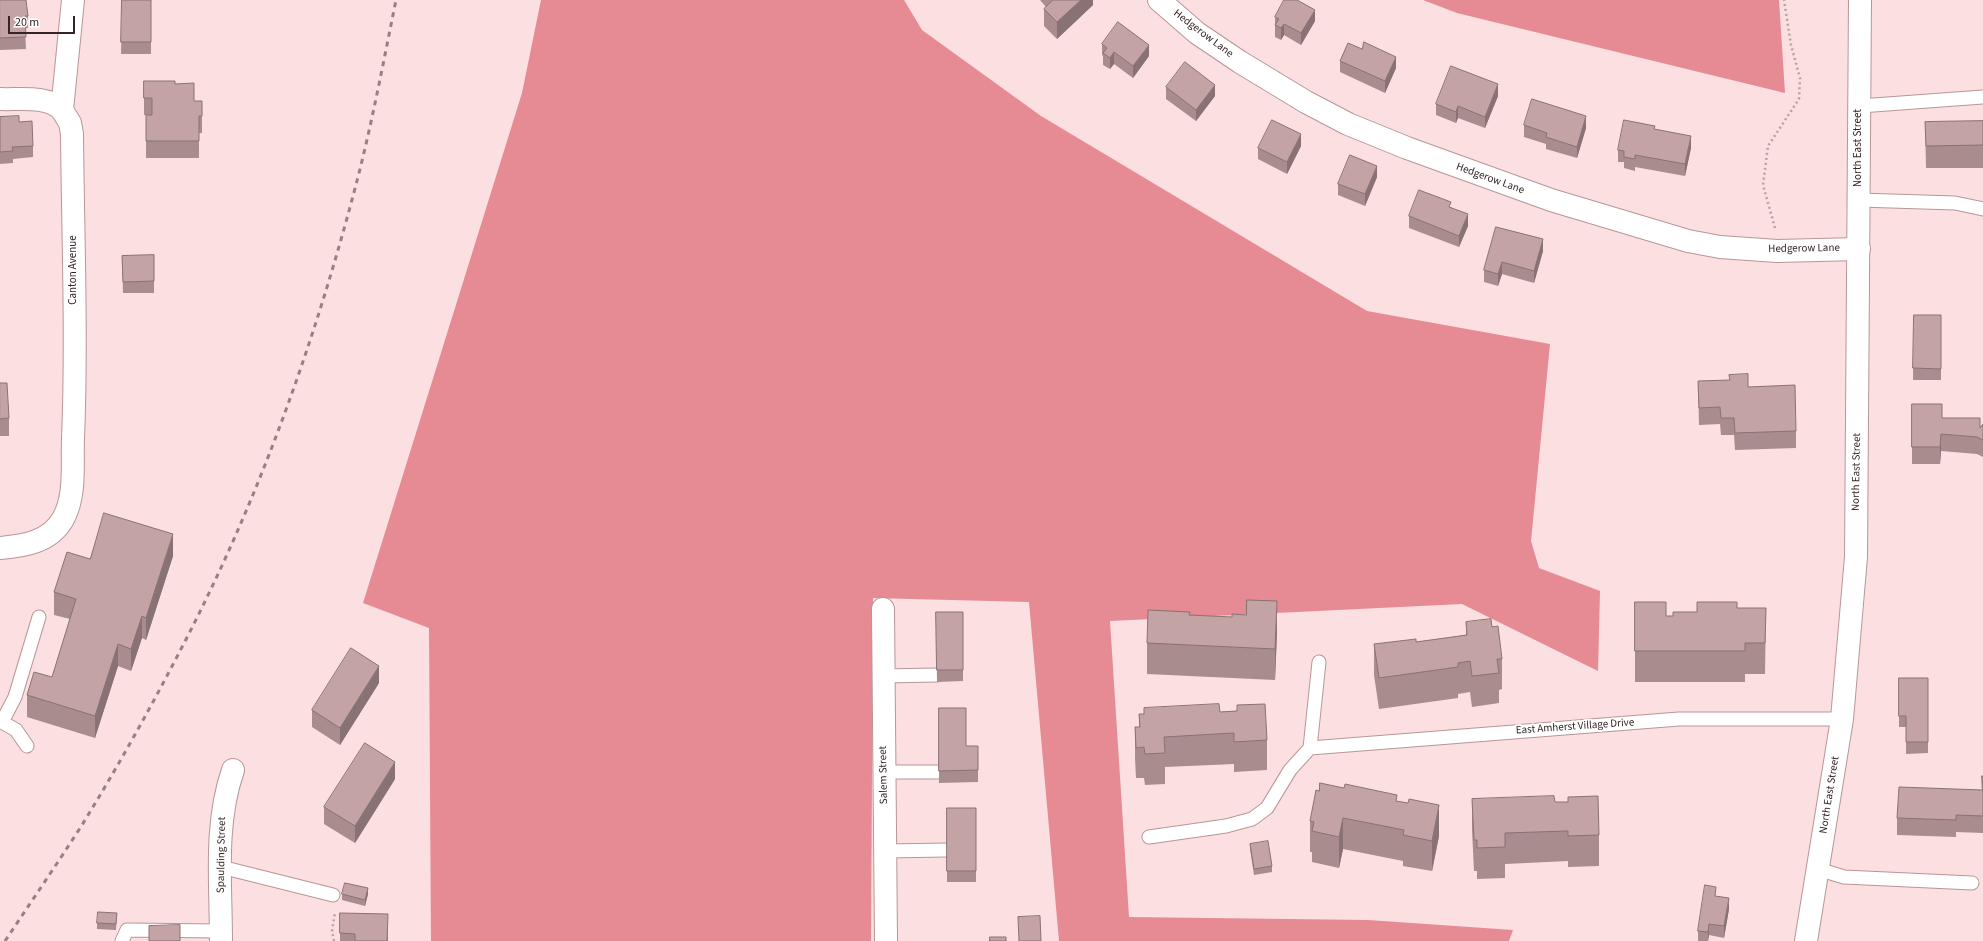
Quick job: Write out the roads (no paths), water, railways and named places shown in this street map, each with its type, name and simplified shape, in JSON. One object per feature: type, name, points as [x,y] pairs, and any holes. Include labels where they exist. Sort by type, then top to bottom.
[{"type":"street","points":[[62,110],[73,0]]},
{"type":"street","name":"Hedgerow Lane","points":[[1159,0],[1197,32],[1240,62],[1306,102],[1348,124],[1407,148],[1551,200],[1688,241],[1720,247],[1777,251],[1859,249]]},
{"type":"street","name":"North East Street","points":[[1806,941],[1842,719],[1856,557],[1860,0]]},
{"type":"street","points":[[0,99],[47,101],[59,106],[62,110]]},
{"type":"street","name":"Canton Avenue","points":[[0,548],[38,542],[48,536],[62,521],[71,496],[74,417],[72,134],[70,123],[62,110]]},
{"type":"street","name":"Salem Street","points":[[883,609],[886,941]]},
{"type":"street","name":"Spaulding Street","points":[[221,936],[223,811],[226,791],[233,770]]},
{"type":"lane","points":[[1860,106],[1983,97]]},
{"type":"lane","points":[[1859,200],[1955,203],[1983,209]]},
{"type":"lane","points":[[27,746],[16,730],[1,722],[15,696],[39,618]]},
{"type":"lane","points":[[1149,837],[1226,826],[1252,818],[1267,808],[1290,770],[1310,748],[1319,662]]},
{"type":"lane","points":[[883,676],[937,675]]},
{"type":"lane","name":"East Amherst Village Drive","points":[[1310,748],[1679,720],[1842,719]]},
{"type":"lane","points":[[884,772],[939,772]]},
{"type":"lane","points":[[885,851],[947,850]]},
{"type":"lane","points":[[221,867],[333,894]]},
{"type":"lane","points":[[1818,870],[1844,877],[1972,883]]},
{"type":"lane","points":[[122,941],[127,930],[221,936]]},
{"type":"railway","points":[[5,941],[54,869],[108,782],[181,649],[236,535],[283,418],[324,298],[342,238],[369,133],[396,0]]}]
